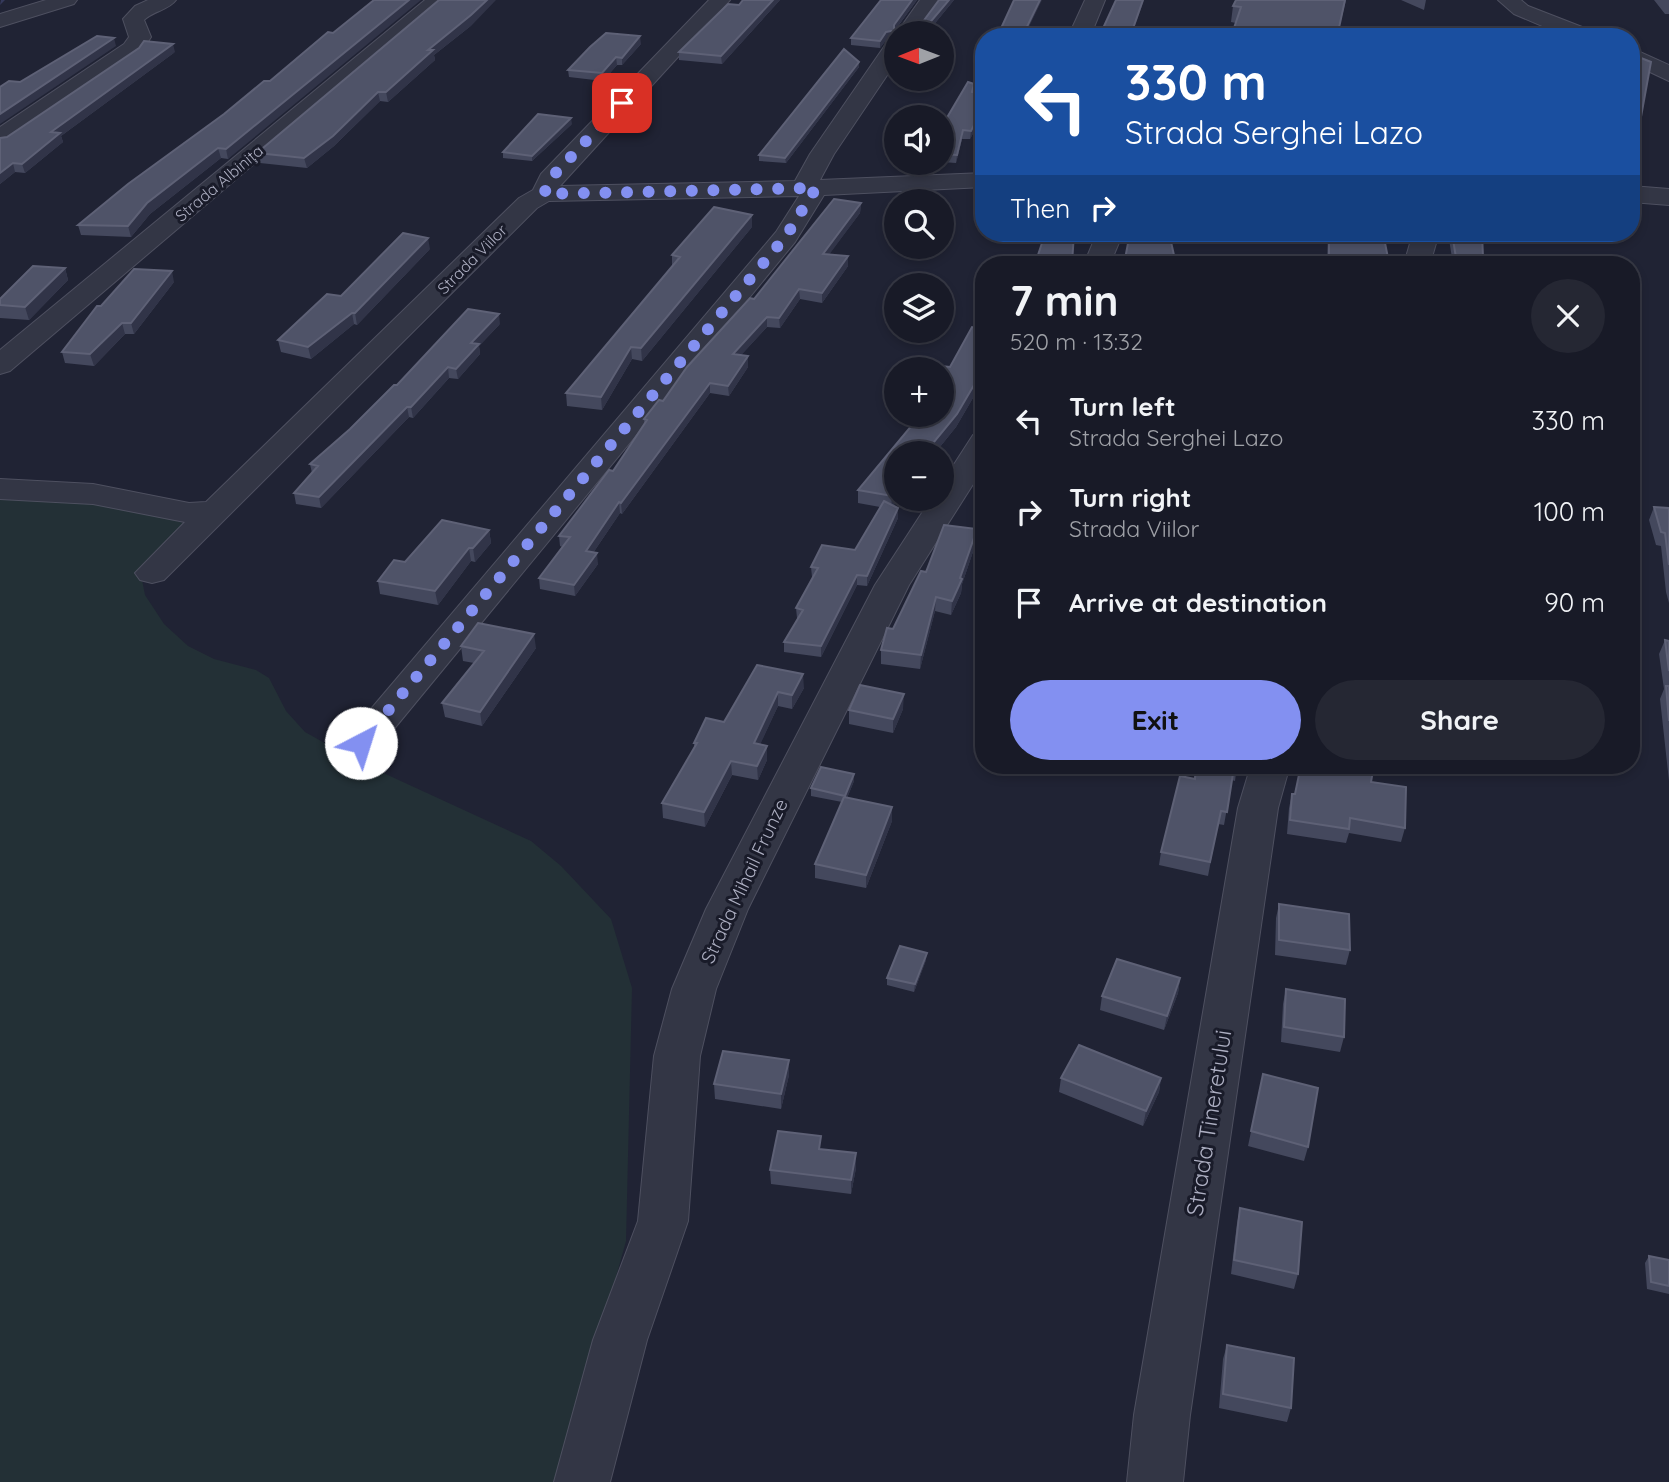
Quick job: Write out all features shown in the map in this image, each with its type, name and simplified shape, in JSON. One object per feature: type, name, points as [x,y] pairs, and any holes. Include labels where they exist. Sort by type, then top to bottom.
[{"type":"street","points":[[0,21],[67,0]]},
{"type":"street","points":[[0,138],[132,49],[140,37],[133,19],[142,10],[166,0]]},
{"type":"street","name":"Strada Albinița","points":[[0,365],[437,0]]},
{"type":"street","name":"Strada Viilor","points":[[152,573],[528,203],[544,194],[550,179],[720,0]]},
{"type":"street","points":[[915,21],[930,0]]},
{"type":"street","points":[[1083,28],[1096,0]]},
{"type":"street","points":[[1508,0],[1521,10],[1565,28]]},
{"type":"street","points":[[1640,60],[1669,74]]},
{"type":"street","points":[[361,743],[786,236],[810,188],[822,154],[884,64]]},
{"type":"street","points":[[544,194],[810,188],[975,180]]},
{"type":"street","points":[[1640,195],[1669,197]]},
{"type":"street","name":"Strada Mihail Frunze","points":[[582,1482],[620,1340],[663,1221],[677,1056],[694,989],[727,909],[892,585],[975,456]]},
{"type":"street","points":[[0,489],[93,494],[189,513],[215,511]]},
{"type":"street","name":"Strada Tineretului","points":[[1155,1482],[1162,1415],[1258,808],[1267,774]]},
{"type":"shaded area","points":[[0,494],[81,499],[151,513],[190,525],[141,575],[145,595],[164,624],[188,646],[214,659],[256,670],[269,678],[286,711],[305,732],[353,759],[531,841],[561,866],[611,919],[632,988],[626,1241],[559,1482],[0,1482]]},
{"type":"building","points":[[374,0],[409,0],[226,149],[218,148],[147,203],[128,226],[78,225],[128,184],[224,114],[264,81],[270,81],[328,32],[333,33]]},
{"type":"building","points":[[439,0],[487,0],[428,50],[433,50],[386,92],[378,92],[333,136],[304,158],[257,153]]},
{"type":"building","points":[[743,0],[773,0],[721,56],[679,52],[728,4],[739,5]]},
{"type":"building","points":[[881,0],[912,0],[897,21],[884,21],[884,35],[880,41],[851,38]]},
{"type":"building","points":[[939,0],[949,0],[931,21],[923,21]]},
{"type":"building","points":[[1014,0],[1040,0],[1026,28],[1001,28]]},
{"type":"building","points":[[1116,0],[1143,0],[1133,28],[1103,28]]},
{"type":"building","points":[[1236,0],[1345,0],[1339,28],[1234,28],[1241,7],[1233,6]]},
{"type":"building","points":[[606,33],[640,36],[622,58],[616,57],[602,73],[568,70],[590,47]]},
{"type":"building","points":[[97,36],[114,38],[0,114],[0,87],[9,81],[20,82]]},
{"type":"building","points":[[144,41],[173,44],[51,132],[60,133],[22,164],[13,163],[0,173],[0,138],[7,137],[139,48]]},
{"type":"building","points":[[844,49],[859,62],[785,158],[759,155]]},
{"type":"building","points":[[1640,58],[1651,62],[1640,122]]},
{"type":"building","points":[[968,82],[974,84],[972,92],[975,92],[975,123],[971,131],[963,130],[957,155],[954,155],[954,106]]},
{"type":"building","points":[[538,114],[571,118],[532,156],[503,152]]},
{"type":"building","points":[[834,199],[861,203],[823,254],[848,256],[822,293],[799,289],[779,318],[767,317],[733,354],[748,356],[728,386],[710,383],[621,503],[619,502],[586,551],[597,553],[574,585],[539,578],[570,537],[559,536],[609,470],[613,471],[647,420],[644,419],[659,400],[663,401],[687,367],[750,298],[754,299]]},
{"type":"building","points":[[714,207],[752,215],[641,348],[631,347],[601,397],[566,393],[680,257],[672,255]]},
{"type":"building","points":[[403,233],[428,238],[355,313],[308,347],[278,340],[327,294],[341,296]]},
{"type":"building","points":[[1073,242],[1073,256],[1038,256],[1042,243]]},
{"type":"building","points":[[1128,242],[1171,242],[1174,256],[1126,256]]},
{"type":"building","points":[[1329,242],[1385,242],[1388,256],[1329,256]]},
{"type":"building","points":[[1453,242],[1482,242],[1483,256],[1456,256]]},
{"type":"building","points":[[33,266],[65,268],[25,307],[0,305],[0,299]]},
{"type":"building","points":[[134,269],[172,271],[131,323],[122,323],[90,354],[62,352],[97,306],[101,306]]},
{"type":"building","points":[[468,309],[499,314],[471,343],[479,344],[456,369],[448,367],[319,497],[294,493],[318,466],[310,464],[397,385]]},
{"type":"building","points":[[972,327],[975,328],[975,383],[954,418],[954,360]]},
{"type":"building","points":[[910,427],[946,427],[935,441],[899,441]]},
{"type":"building","points":[[884,459],[884,495],[858,490]]},
{"type":"building","points":[[884,501],[884,511],[897,511],[867,576],[857,575],[821,646],[784,642],[803,610],[796,608],[818,568],[811,567],[822,545],[855,550]]},
{"type":"building","points":[[1654,507],[1669,508],[1669,565],[1665,533],[1661,532]]},
{"type":"building","points":[[442,520],[489,530],[473,548],[469,548],[435,591],[378,581],[394,560],[405,562]]},
{"type":"building","points":[[944,525],[975,529],[960,578],[962,579],[952,601],[936,597],[921,655],[881,650],[887,628],[893,629],[921,571],[926,572]]},
{"type":"building","points":[[478,623],[534,634],[480,712],[442,703],[484,651],[461,646]]},
{"type":"building","points":[[1665,640],[1669,641],[1669,671]]},
{"type":"building","points":[[757,665],[803,674],[792,695],[778,692],[754,743],[767,746],[757,766],[731,761],[704,812],[662,803],[697,743],[694,743],[706,718],[724,722]]},
{"type":"building","points":[[860,685],[904,694],[893,719],[849,710]]},
{"type":"building","points":[[1666,686],[1669,686],[1669,721]]},
{"type":"building","points":[[821,767],[854,774],[845,796],[811,788]]},
{"type":"building","points":[[1195,774],[1233,774],[1227,812],[1221,811],[1210,862],[1161,852],[1180,776],[1195,779]]},
{"type":"building","points":[[1299,774],[1372,774],[1371,782],[1406,787],[1405,828],[1350,818],[1349,829],[1290,820],[1292,794],[1295,794]]},
{"type":"building","points":[[844,797],[892,807],[866,875],[815,864]]},
{"type":"building","points":[[1279,904],[1349,914],[1350,950],[1279,940]]},
{"type":"building","points":[[900,946],[927,953],[915,984],[887,978]]},
{"type":"building","points":[[1117,959],[1180,978],[1167,1016],[1102,996]]},
{"type":"building","points":[[1286,989],[1345,999],[1344,1037],[1284,1027]]},
{"type":"building","points":[[1079,1045],[1161,1078],[1146,1111],[1061,1078]]},
{"type":"building","points":[[723,1051],[789,1060],[781,1094],[714,1084]]},
{"type":"building","points":[[1263,1074],[1318,1088],[1308,1147],[1251,1131]]},
{"type":"building","points":[[778,1131],[821,1136],[819,1149],[856,1153],[851,1180],[770,1170]]},
{"type":"building","points":[[1240,1208],[1302,1222],[1298,1274],[1234,1260]]},
{"type":"building","points":[[1649,1256],[1669,1260],[1669,1286],[1651,1282]]},
{"type":"building","points":[[1227,1345],[1294,1358],[1291,1408],[1223,1394]]},
{"type":"waterway","points":[[0,4],[3,0]]},
{"type":"route","points":[[361,743],[786,236],[816,188],[544,194],[550,179],[622,103]]}]
